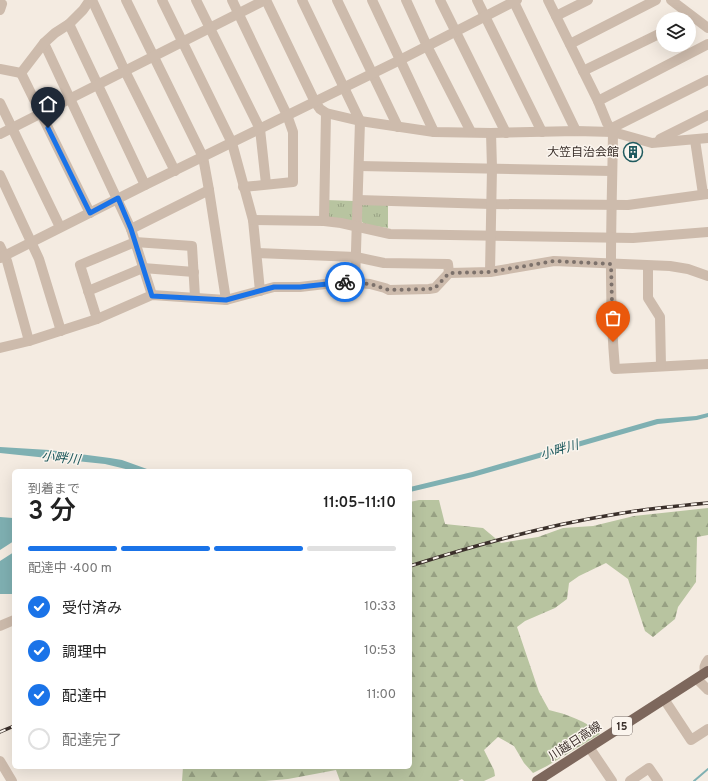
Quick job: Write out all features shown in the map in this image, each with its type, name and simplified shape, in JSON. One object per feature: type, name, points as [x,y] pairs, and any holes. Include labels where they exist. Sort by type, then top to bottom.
[{"type":"main road","name":"川越日高線","points":[[537,781],[707,672]]},
{"type":"street","points":[[21,73],[44,43],[55,33],[69,24],[91,0],[175,171]]},
{"type":"street","points":[[126,0],[203,157],[226,300]]},
{"type":"street","points":[[162,0],[232,143],[253,220],[260,291]]},
{"type":"street","points":[[196,0],[260,129],[266,184]]},
{"type":"street","points":[[232,0],[287,115],[293,132],[293,182],[243,187]]},
{"type":"street","points":[[0,134],[265,0],[315,102],[320,109],[326,113],[360,121],[434,132],[613,132],[652,142],[708,138]]},
{"type":"street","points":[[302,0],[360,121],[355,283]]},
{"type":"street","points":[[337,0],[398,127]]},
{"type":"street","points":[[372,0],[434,132]]},
{"type":"street","points":[[406,0],[427,46],[472,132]]},
{"type":"street","points":[[440,0],[506,133]]},
{"type":"street","points":[[477,0],[542,132]]},
{"type":"street","points":[[2,257],[118,198],[400,60],[514,0],[576,131]]},
{"type":"street","points":[[548,0],[598,101],[607,123],[613,132]]},
{"type":"street","points":[[556,16],[588,0]]},
{"type":"street","points":[[570,44],[656,0]]},
{"type":"street","points":[[671,0],[684,12]]},
{"type":"street","points":[[696,21],[708,28]]},
{"type":"street","points":[[69,24],[145,185]]},
{"type":"street","points":[[583,71],[656,35]]},
{"type":"street","points":[[44,43],[69,99],[118,198],[131,229],[152,296]]},
{"type":"street","points":[[598,101],[708,44]]},
{"type":"street","points":[[0,69],[21,73]]},
{"type":"street","points":[[21,73],[90,213]]},
{"type":"street","points":[[708,80],[614,127],[611,205],[612,329],[615,369],[708,364]]},
{"type":"street","points":[[0,103],[60,227]]},
{"type":"street","points":[[324,221],[326,113]]},
{"type":"street","points":[[656,142],[708,115]]},
{"type":"street","points":[[490,272],[492,168],[491,133]]},
{"type":"street","points":[[358,200],[628,206],[706,194],[695,140]]},
{"type":"street","points":[[359,166],[612,171]]},
{"type":"street","points":[[0,175],[39,259],[60,331]]},
{"type":"street","points":[[131,229],[209,190]]},
{"type":"street","points":[[253,220],[324,221],[341,223],[357,228],[390,234],[633,238],[708,232]]},
{"type":"street","points":[[97,319],[80,265],[135,242],[192,246],[195,297]]},
{"type":"street","points":[[0,246],[2,257],[8,261],[29,341]]},
{"type":"street","points":[[257,253],[356,257],[384,263],[448,264],[449,273]]},
{"type":"street","points":[[0,348],[29,341],[97,319],[152,296],[195,297],[226,300],[274,287],[300,287],[342,282],[370,284],[389,290],[429,289],[435,288],[449,273],[490,272],[554,261],[670,266],[688,269],[708,276]]},
{"type":"street","points":[[648,266],[648,298],[660,317],[661,366]]},
{"type":"street","points":[[88,291],[143,268],[194,272]]},
{"type":"street","points":[[0,626],[12,621]]},
{"type":"street","points":[[707,672],[704,667],[708,660]]},
{"type":"street","points":[[697,679],[708,690]]},
{"type":"street","points":[[664,700],[691,740],[708,730]]},
{"type":"street","points":[[589,747],[612,781]]},
{"type":"street","points":[[0,761],[12,781]]},
{"type":"street","points":[[630,781],[649,768],[658,781]]},
{"type":"green space","points":[[326,200],[354,201],[353,224],[326,219]]},
{"type":"green space","points":[[362,204],[388,204],[388,228],[366,225],[362,222]]},
{"type":"green space","points":[[439,500],[445,524],[483,528],[501,543],[538,537],[563,528],[593,526],[634,516],[708,508],[708,535],[697,537],[696,582],[678,607],[675,619],[653,637],[645,631],[628,579],[606,563],[579,576],[569,583],[567,599],[555,608],[525,621],[517,627],[539,692],[549,710],[589,725],[600,734],[533,773],[524,763],[514,746],[498,737],[484,750],[494,770],[495,776],[484,781],[464,781],[462,779],[458,781],[340,781],[336,770],[288,779],[265,781],[182,781],[183,769],[412,769],[412,502]]},
{"type":"water","name":"小畔川","points":[[708,413],[708,417],[697,420],[658,424],[473,477],[412,492],[412,487],[472,472],[657,419],[696,416]]},
{"type":"water","name":"小畔川","points":[[0,447],[49,450],[122,460],[147,469],[126,469],[105,464],[0,453]]},
{"type":"water","points":[[0,517],[12,518],[12,542],[0,550]]},
{"type":"water","points":[[12,553],[12,594],[0,594],[0,561]]},
{"type":"waterway","points":[[694,781],[708,769]]},
{"type":"railway","points":[[412,565],[535,530],[586,519],[635,511],[708,503]]},
{"type":"railway","points":[[0,732],[12,727]]},
{"type":"way so far","points":[[345,282],[370,284],[389,290],[429,289],[435,288],[449,273],[490,272],[554,261],[611,264],[613,342]]},
{"type":"place","name":"大笠自治会館","points":[[633,152]]},
{"type":"route","points":[[48,128],[90,213],[118,198],[131,229],[152,296],[195,297],[226,300],[274,287],[300,287],[345,282]]}]
